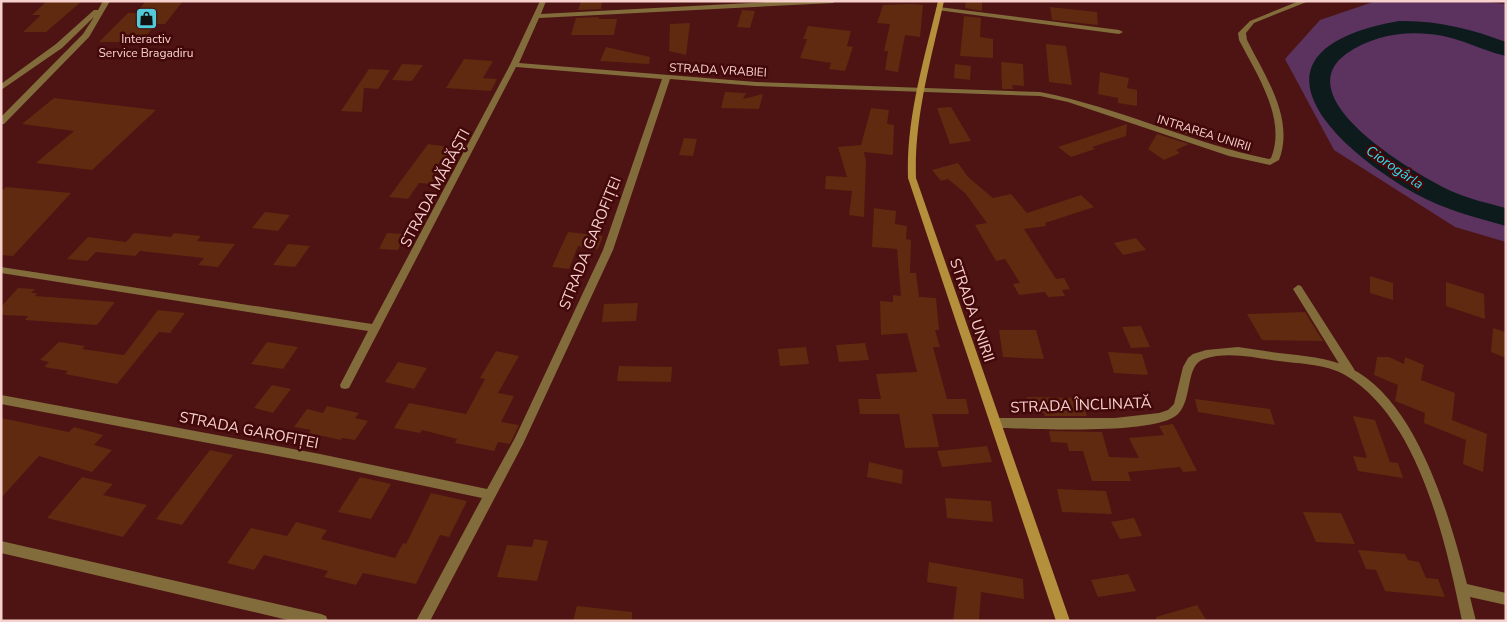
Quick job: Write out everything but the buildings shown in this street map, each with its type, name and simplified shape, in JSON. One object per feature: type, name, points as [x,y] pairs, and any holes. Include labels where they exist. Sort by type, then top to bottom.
[{"type":"main road","name":"STRADA UNIRII","points":[[940,5],[921,89],[911,154],[912,178],[1063,621]]},
{"type":"street","name":"STRADA MĂRĂȘTI","points":[[345,385],[514,66],[543,1]]},
{"type":"street","points":[[537,16],[833,1]]},
{"type":"street","name":"INTRAREA UNIRII","points":[[921,89],[1028,93],[1060,98],[1232,154],[1270,162],[1275,160],[1279,152],[1277,116],[1268,92],[1243,40],[1242,33],[1252,22],[1306,1]]},
{"type":"street","points":[[1,122],[86,35],[106,3]]},
{"type":"street","points":[[1,88],[58,46],[106,3]]},
{"type":"street","points":[[940,5],[1119,32]]},
{"type":"street","points":[[69,36],[86,35]]},
{"type":"street","points":[[58,46],[76,46]]},
{"type":"street","name":"STRADA VRABIEI","points":[[514,66],[756,84],[921,89]]},
{"type":"street","name":"STRADA GAROFIȚEI","points":[[423,621],[491,495],[561,354],[608,250],[666,78]]},
{"type":"street","points":[[1,270],[376,328]]},
{"type":"street","points":[[1298,289],[1350,372]]},
{"type":"street","name":"STRADA ÎNCLINATĂ","points":[[996,424],[1129,422],[1162,418],[1172,413],[1183,399],[1188,366],[1192,360],[1212,353],[1228,351],[1267,355],[1321,363],[1350,372],[1384,400],[1413,448],[1436,498],[1463,589],[1469,621]]},
{"type":"street","name":"STRADA GAROFIȚEI","points":[[1,399],[320,459],[491,495]]},
{"type":"street","points":[[1,547],[321,621]]},
{"type":"street","points":[[1463,589],[1506,599]]},
{"type":"shaded area","points":[[1376,1],[1477,1],[1506,4],[1506,242],[1455,227],[1334,150],[1285,59],[1320,20]]},
{"type":"waterway","name":"Ciorogârla","points":[[1506,50],[1446,30],[1399,27],[1376,32],[1342,47],[1331,55],[1323,65],[1319,76],[1321,94],[1330,112],[1345,130],[1385,163],[1425,188],[1449,200],[1506,217]]},
{"type":"place","name":"Interactiv Service Bragadiru","points":[[146,18]]}]
